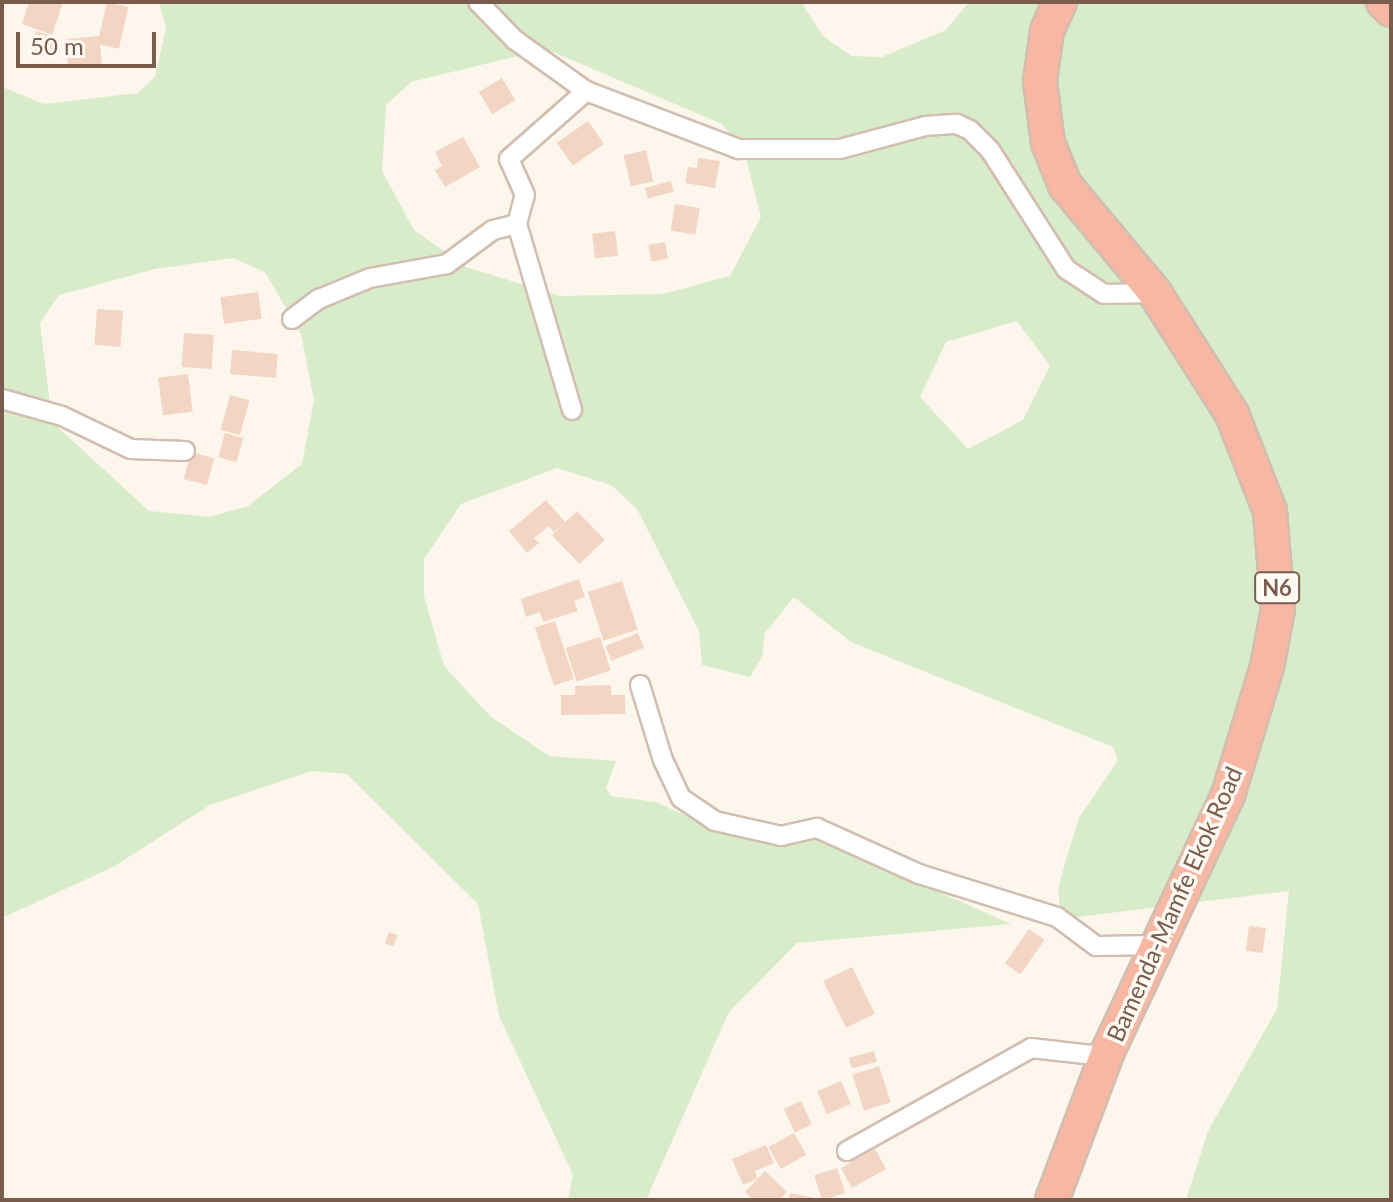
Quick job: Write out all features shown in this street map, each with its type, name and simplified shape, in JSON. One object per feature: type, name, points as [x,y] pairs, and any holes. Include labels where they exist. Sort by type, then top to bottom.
[{"type":"highway","name":"Bamenda-Mamfe Ekok Road","points":[[1052,1200],[1108,1051],[1228,795],[1267,667],[1278,609],[1270,511],[1232,414],[1155,293],[1087,217],[1065,185],[1048,143],[1040,81],[1047,31],[1060,2]]},
{"type":"highway","points":[[1383,2],[1391,10]]},
{"type":"street","points":[[478,2],[515,40],[586,91],[739,149],[840,149],[902,130],[957,124],[990,150],[1066,269],[1104,294],[1155,293]]},
{"type":"street","points":[[572,410],[517,224],[525,195],[509,159],[586,91]]},
{"type":"street","points":[[292,319],[319,299],[370,278],[447,264],[493,230],[517,224]]},
{"type":"street","points":[[2,399],[62,416],[131,449],[185,451]]},
{"type":"street","points":[[640,685],[663,760],[681,798],[715,821],[781,836],[817,828],[919,874],[1057,917],[1096,946],[1157,945]]},
{"type":"street","points":[[847,1151],[1031,1048],[1092,1055],[1108,1051]]},
{"type":"green space","points":[[159,2],[801,2],[823,36],[851,56],[882,57],[946,30],[969,2],[1391,2],[1391,1200],[1186,1200],[1208,1131],[1277,1009],[1289,891],[1061,919],[1058,889],[1068,853],[1079,818],[1118,760],[1113,747],[851,642],[794,597],[765,633],[762,657],[750,677],[702,665],[699,631],[637,509],[611,485],[557,468],[461,504],[424,559],[424,596],[444,666],[490,716],[549,756],[616,761],[606,788],[611,796],[656,802],[712,828],[811,835],[1011,924],[797,943],[729,1012],[646,1200],[568,1200],[573,1175],[499,1016],[478,904],[347,774],[312,771],[210,805],[113,867],[2,918],[2,87],[44,104],[138,93],[155,77],[166,28]],"holes":[[[546,49],[722,124],[744,151],[761,217],[730,276],[663,294],[560,296],[466,267],[414,230],[382,171],[386,105],[411,82]],[[233,258],[265,272],[301,334],[314,400],[302,464],[248,506],[210,517],[149,511],[52,422],[40,323],[59,295],[155,269]],[[1017,321],[1050,366],[1023,420],[968,449],[920,397],[946,342]]]},
{"type":"building","points":[[29,2],[63,2],[52,35],[22,24]]},
{"type":"building","points":[[107,2],[128,7],[119,49],[97,44]]},
{"type":"building","points":[[36,31],[56,37],[51,54],[31,48]]},
{"type":"building","points":[[99,36],[102,64],[68,67],[65,40]]},
{"type":"building","points":[[502,78],[515,100],[492,114],[479,92]]},
{"type":"building","points":[[588,121],[604,144],[573,166],[557,143]]},
{"type":"building","points":[[463,137],[480,167],[445,187],[435,170],[442,166],[435,152]]},
{"type":"building","points":[[646,150],[653,181],[631,186],[624,155]]},
{"type":"building","points":[[698,158],[720,161],[715,188],[685,183],[688,167],[697,168]]},
{"type":"building","points":[[671,181],[674,192],[648,199],[645,188]]},
{"type":"building","points":[[675,204],[700,208],[695,235],[671,231]]},
{"type":"building","points":[[615,231],[618,256],[595,259],[592,234]]},
{"type":"building","points":[[665,242],[668,259],[651,262],[648,245]]},
{"type":"building","points":[[258,292],[262,319],[224,324],[220,297]]},
{"type":"building","points":[[97,309],[123,311],[120,347],[94,345]]},
{"type":"building","points":[[184,333],[214,335],[212,369],[182,367]]},
{"type":"building","points":[[232,350],[278,354],[276,378],[230,374]]},
{"type":"building","points":[[188,374],[193,412],[163,415],[158,378]]},
{"type":"building","points":[[230,395],[249,400],[240,435],[221,430]]},
{"type":"building","points":[[225,433],[243,438],[236,462],[218,457]]},
{"type":"building","points":[[191,452],[214,458],[207,485],[184,479]]},
{"type":"building","points":[[546,500],[565,522],[554,532],[549,526],[534,538],[539,543],[527,553],[509,531]]},
{"type":"building","points":[[577,511],[605,540],[580,564],[552,535]]},
{"type":"building","points":[[579,579],[585,597],[574,601],[578,611],[543,622],[540,612],[526,617],[521,599]]},
{"type":"building","points":[[622,581],[638,630],[604,641],[588,592]]},
{"type":"building","points":[[555,621],[574,679],[554,686],[535,627]]},
{"type":"building","points":[[638,633],[644,648],[612,661],[606,646]]},
{"type":"building","points":[[600,637],[611,670],[577,681],[566,648]]},
{"type":"building","points":[[611,685],[611,695],[625,695],[625,714],[561,715],[561,695],[575,695],[575,686]]},
{"type":"building","points":[[1249,926],[1266,928],[1263,953],[1246,951]]},
{"type":"building","points":[[1029,929],[1045,940],[1020,974],[1005,963]]},
{"type":"building","points":[[389,932],[397,935],[393,946],[385,943]]},
{"type":"building","points":[[852,967],[875,1014],[846,1028],[823,981]]},
{"type":"building","points":[[874,1051],[877,1062],[852,1068],[849,1058]]},
{"type":"building","points":[[879,1066],[891,1102],[864,1111],[852,1075]]},
{"type":"building","points":[[841,1081],[851,1104],[827,1114],[817,1091]]},
{"type":"building","points":[[801,1101],[812,1125],[795,1133],[784,1109]]},
{"type":"building","points":[[794,1133],[806,1155],[781,1169],[769,1147]]},
{"type":"building","points":[[766,1145],[774,1163],[755,1171],[757,1179],[743,1185],[732,1159]]},
{"type":"building","points":[[875,1149],[886,1169],[852,1188],[841,1168]]},
{"type":"building","points":[[837,1168],[845,1193],[822,1200],[814,1175]]},
{"type":"building","points":[[765,1171],[787,1192],[779,1200],[753,1200],[745,1192]]},
{"type":"building","points":[[790,1193],[820,1199],[820,1200],[788,1200]]}]
